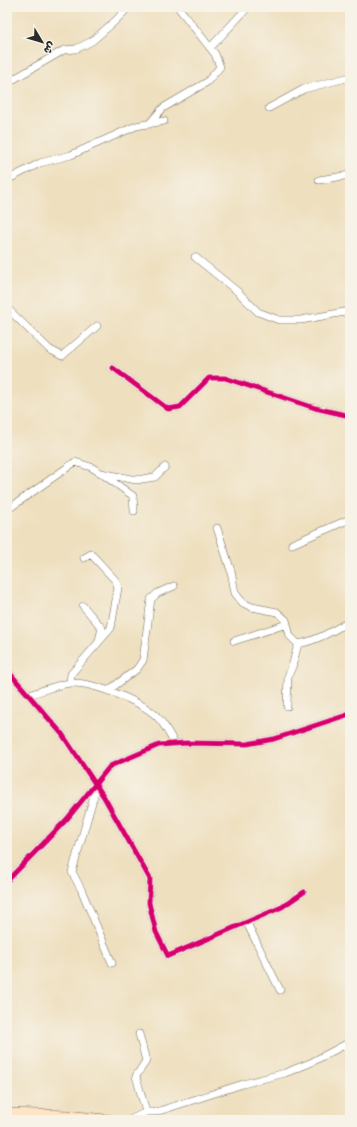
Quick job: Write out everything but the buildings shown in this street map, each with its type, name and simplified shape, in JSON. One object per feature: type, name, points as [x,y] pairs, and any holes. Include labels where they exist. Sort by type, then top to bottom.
[{"type":"street","points":[[7,83],[64,50],[76,49],[92,41],[129,7]]},
{"type":"street","points":[[149,124],[163,108],[207,82],[220,66],[210,48],[178,7]]},
{"type":"street","points":[[210,48],[248,7]]},
{"type":"street","points":[[269,108],[304,89],[350,77]]},
{"type":"street","points":[[7,180],[40,163],[71,155],[136,126],[164,121]]},
{"type":"street","points":[[319,180],[350,175]]},
{"type":"street","points":[[195,257],[238,292],[258,312],[279,320],[302,320],[350,311]]},
{"type":"street","points":[[7,308],[49,349],[62,356],[97,326]]},
{"type":"street","points":[[113,368],[168,409],[180,407],[209,378],[225,378],[315,408],[350,416]]},
{"type":"street","points":[[7,510],[75,462],[91,467],[133,496],[134,511]]},
{"type":"street","points":[[101,473],[136,480],[155,477],[165,467]]},
{"type":"street","points":[[292,544],[350,519]]},
{"type":"street","points":[[217,528],[235,593],[243,603],[252,608],[277,612],[286,620],[290,636],[298,644]]},
{"type":"street","points":[[70,683],[71,674],[111,628],[118,588],[116,581],[91,554],[84,558]]},
{"type":"street","points":[[109,690],[137,669],[143,660],[150,599],[158,592],[174,586]]},
{"type":"street","points":[[83,606],[102,628],[99,640]]},
{"type":"street","points":[[298,644],[306,643],[350,621]]},
{"type":"street","points":[[234,641],[287,624]]},
{"type":"street","points":[[287,706],[288,676],[298,644]]},
{"type":"street","points":[[7,670],[30,694],[62,734],[96,784],[150,879],[149,903],[156,932],[168,956],[282,907],[304,892]]},
{"type":"street","points":[[30,694],[70,683],[87,684],[109,690],[140,706],[160,719],[175,744]]},
{"type":"street","points":[[7,881],[67,819],[110,766],[160,745],[247,744],[274,739],[350,714]]},
{"type":"street","points":[[96,784],[72,872],[81,889],[112,963]]},
{"type":"street","points":[[247,923],[280,990]]},
{"type":"street","points":[[139,1034],[146,1061],[136,1076],[146,1112]]},
{"type":"street","points":[[130,1120],[146,1112],[156,1112],[243,1084],[285,1073],[310,1063],[350,1042]]},
{"type":"street","points":[[7,1114],[68,1115],[113,1120]]},
{"type":"cycle path","points":[[113,368],[168,409],[180,407],[209,378],[225,378],[315,408],[350,416]]},
{"type":"cycle path","points":[[7,670],[62,734],[104,797],[150,879],[149,903],[156,932],[168,956],[282,907],[304,892]]},
{"type":"cycle path","points":[[7,881],[67,819],[110,766],[159,745],[186,743],[247,744],[274,739],[350,714]]}]
